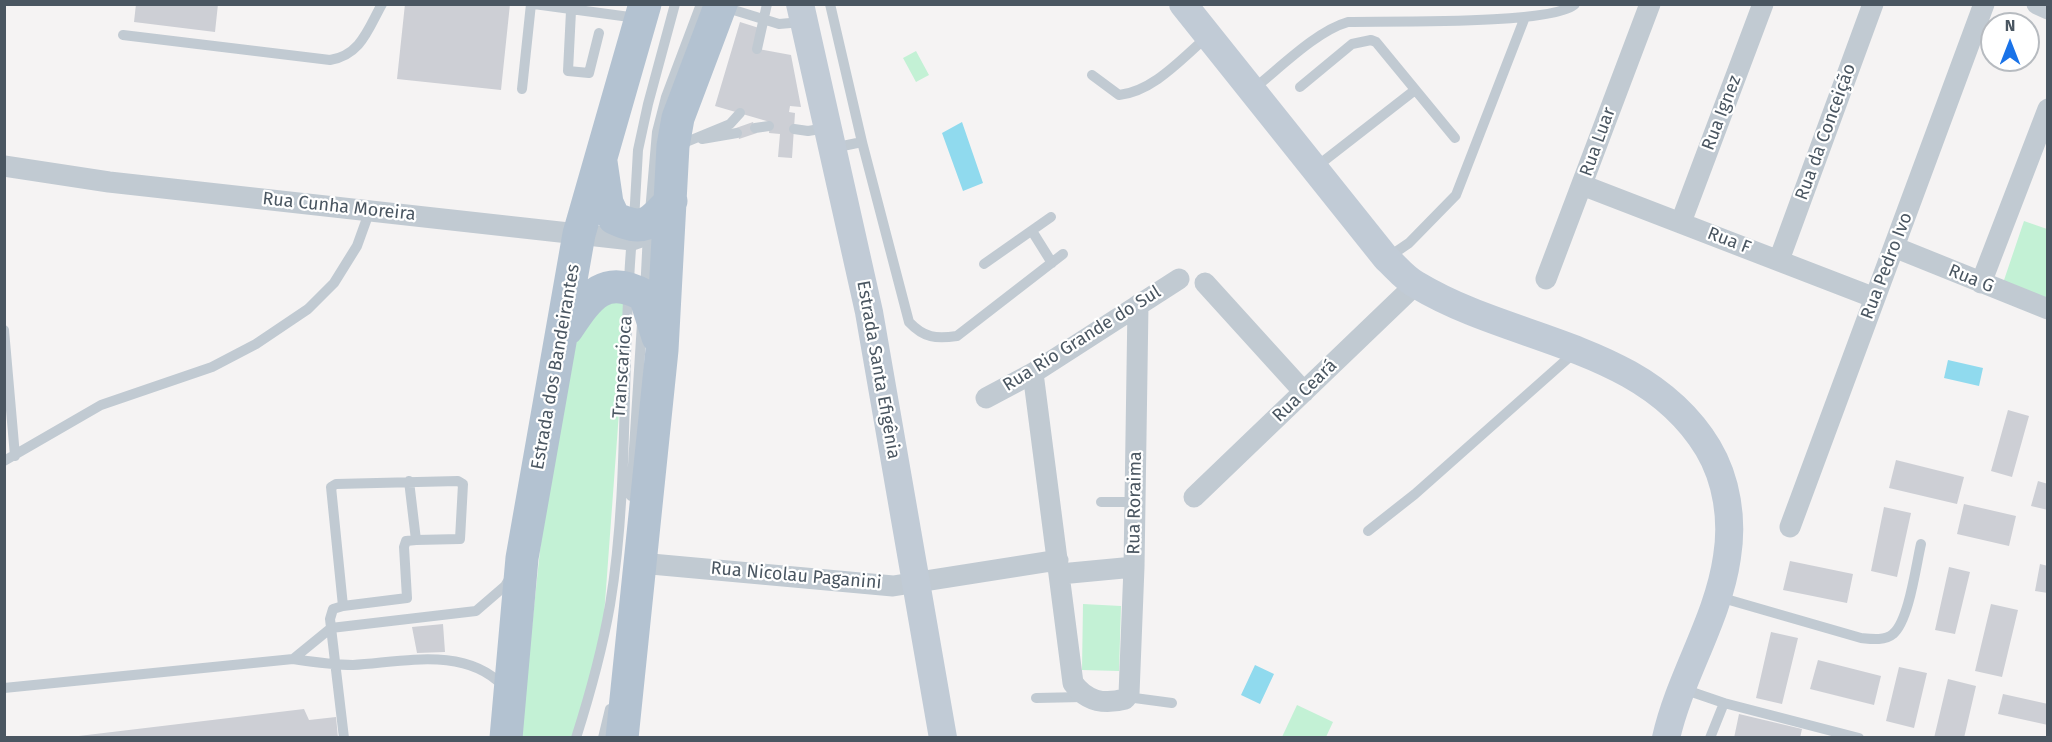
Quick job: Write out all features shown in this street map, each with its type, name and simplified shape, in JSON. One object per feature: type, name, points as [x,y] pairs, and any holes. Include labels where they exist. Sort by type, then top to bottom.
[{"type":"main road","points":[[1183,4],[1386,258],[1415,285],[1451,302],[1576,350],[1632,375],[1663,395],[1691,422],[1714,458],[1726,497],[1730,523],[1727,555],[1717,597],[1680,688],[1666,738]]},
{"type":"main road","points":[[622,738],[662,350],[650,225],[685,143],[678,118],[714,5]]},
{"type":"main road","name":"Estrada dos Bandeirantes","points":[[506,738],[522,558],[579,234],[643,11]]},
{"type":"main road","name":"Estrada Santa Efigênia","points":[[802,13],[869,312],[943,738]]},
{"type":"main road","points":[[600,157],[607,203],[614,218],[650,225]]},
{"type":"main road","points":[[562,335],[593,293],[607,287],[637,291],[651,308],[662,350]]},
{"type":"street","name":"Rua Luar","points":[[1546,279],[1650,4]]},
{"type":"street","name":"Rua Ignez","points":[[1681,222],[1763,4]]},
{"type":"street","name":"Rua da Conceição","points":[[1779,261],[1873,4]]},
{"type":"street","name":"Rua Pedro Ivo","points":[[1790,527],[1984,4]]},
{"type":"street","points":[[2037,4],[2048,9]]},
{"type":"street","points":[[1981,283],[2048,109]]},
{"type":"street","name":"Rua Cunha Moreira","points":[[4,166],[109,182],[579,234],[650,225]]},
{"type":"street","name":"Rua F","points":[[1582,185],[1875,298]]},
{"type":"street","name":"Rua G","points":[[1894,247],[2048,309]]},
{"type":"street","name":"Rua Rio Grande do Sul","points":[[986,398],[1033,373],[1179,279]]},
{"type":"street","points":[[1205,283],[1304,392]]},
{"type":"street","name":"Rua Ceará","points":[[1194,497],[1415,285]]},
{"type":"street","name":"Rua Roraima","points":[[1126,698],[1136,502],[1138,305]]},
{"type":"street","points":[[1033,373],[1073,683],[1083,697],[1090,700],[1126,698]]},
{"type":"street","name":"Rua Nicolau Paganini","points":[[640,563],[893,586],[915,581],[1059,567],[1134,567]]},
{"type":"lane","points":[[123,35],[330,60],[344,58],[355,50],[382,4]]},
{"type":"lane","points":[[522,89],[532,4],[571,11],[643,11]]},
{"type":"lane","name":"Transcarioca","points":[[622,602],[637,291],[650,225],[638,150],[675,4]]},
{"type":"lane","points":[[757,49],[767,4]]},
{"type":"lane","points":[[830,4],[862,142],[909,322],[920,334],[937,339],[957,336],[1063,254]]},
{"type":"lane","points":[[1251,90],[1317,39],[1348,22],[1525,17],[1563,12],[1575,4]]},
{"type":"lane","points":[[714,5],[779,24],[802,13]]},
{"type":"lane","name":"Transcarioca","points":[[576,738],[597,669],[610,603],[637,291],[650,225],[657,132],[666,97],[714,5]]},
{"type":"lane","points":[[571,11],[566,68],[568,71],[589,73],[599,33]]},
{"type":"lane","points":[[1386,258],[1409,243],[1456,195],[1525,17]]},
{"type":"lane","points":[[1092,75],[1119,94],[1134,93],[1170,70],[1208,36]]},
{"type":"lane","points":[[1300,87],[1352,44],[1371,40],[1376,42],[1455,138]]},
{"type":"lane","points":[[1313,169],[1415,90]]},
{"type":"lane","points":[[685,143],[730,124],[740,113]]},
{"type":"lane","points":[[755,128],[769,126]]},
{"type":"lane","points":[[794,129],[862,142]]},
{"type":"lane","points":[[685,143],[737,134]]},
{"type":"lane","points":[[4,461],[101,405],[212,367],[256,344],[300,315],[334,283],[357,246],[370,210]]},
{"type":"lane","points":[[984,264],[1051,217]]},
{"type":"lane","points":[[1032,231],[1052,262]]},
{"type":"lane","points":[[4,330],[15,456]]},
{"type":"lane","points":[[1368,531],[1415,494],[1576,350]]},
{"type":"lane","points":[[409,481],[416,540]]},
{"type":"lane","points":[[342,606],[331,487],[336,484],[409,481],[458,481],[463,484],[460,539],[406,541],[404,547],[407,598],[333,609],[331,628],[344,738]]},
{"type":"lane","points":[[1101,501],[1136,502]]},
{"type":"lane","points":[[1717,597],[1861,638],[1879,639],[1893,634],[1902,622],[1921,544]]},
{"type":"lane","points":[[292,659],[331,628],[476,611],[505,586],[522,558]]},
{"type":"lane","points":[[4,688],[292,659],[336,665],[422,659],[469,663],[495,678],[511,694]]},
{"type":"lane","points":[[1680,688],[1724,703],[1859,738]]},
{"type":"lane","points":[[1036,698],[1083,697]]},
{"type":"lane","points":[[1126,698],[1172,702]]},
{"type":"lane","points":[[603,738],[611,700]]},
{"type":"lane","points":[[1710,738],[1724,703]]},
{"type":"green space","points":[[916,51],[929,75],[916,82],[903,58]]},
{"type":"green space","points":[[2024,221],[2047,229],[2047,301],[2002,286]]},
{"type":"green space","points":[[623,292],[623,358],[604,616],[592,679],[572,737],[520,738],[544,513],[573,315]]},
{"type":"green space","points":[[1083,604],[1121,606],[1119,671],[1082,670]]},
{"type":"green space","points":[[1297,705],[1333,722],[1326,737],[1282,737]]},
{"type":"water","points":[[962,122],[983,183],[963,191],[942,133]]},
{"type":"water","points":[[1948,360],[1983,368],[1979,386],[1944,378]]},
{"type":"water","points":[[1255,665],[1274,674],[1260,704],[1241,695]]},
{"type":"building","points":[[136,4],[218,4],[215,32],[134,22]]},
{"type":"building","points":[[405,4],[510,4],[501,90],[397,79]]},
{"type":"building","points":[[740,22],[759,28],[753,48],[791,55],[801,107],[790,106],[789,112],[795,113],[792,158],[778,157],[780,134],[769,133],[770,122],[715,106]]},
{"type":"building","points":[[753,122],[757,133],[739,139],[736,128]]},
{"type":"building","points":[[2008,410],[2029,416],[2012,477],[1991,471]]},
{"type":"building","points":[[1896,460],[1964,477],[1957,504],[1889,488]]},
{"type":"building","points":[[2038,481],[2048,484],[2048,510],[2031,506]]},
{"type":"building","points":[[1964,504],[2016,516],[2009,546],[1957,534]]},
{"type":"building","points":[[1884,507],[1911,513],[1897,577],[1871,571]]},
{"type":"building","points":[[1790,561],[1853,574],[1847,603],[1783,590]]},
{"type":"building","points":[[2040,564],[2048,566],[2048,593],[2035,591]]},
{"type":"building","points":[[1949,567],[1970,572],[1955,634],[1935,630]]},
{"type":"building","points":[[1991,604],[2018,610],[2002,677],[1975,671]]},
{"type":"building","points":[[443,624],[445,652],[417,653],[412,627]]},
{"type":"building","points":[[1771,632],[1798,638],[1782,704],[1756,698]]},
{"type":"building","points":[[1818,660],[1881,676],[1874,705],[1810,689]]},
{"type":"building","points":[[1899,667],[1927,673],[1914,728],[1886,721]]},
{"type":"building","points":[[1948,679],[1976,686],[1964,738],[1934,738]]},
{"type":"building","points":[[2003,694],[2048,704],[2048,725],[1998,714]]},
{"type":"building","points":[[304,709],[309,720],[336,717],[338,738],[62,738]]},
{"type":"building","points":[[1739,714],[1802,729],[1800,738],[1734,738]]}]
